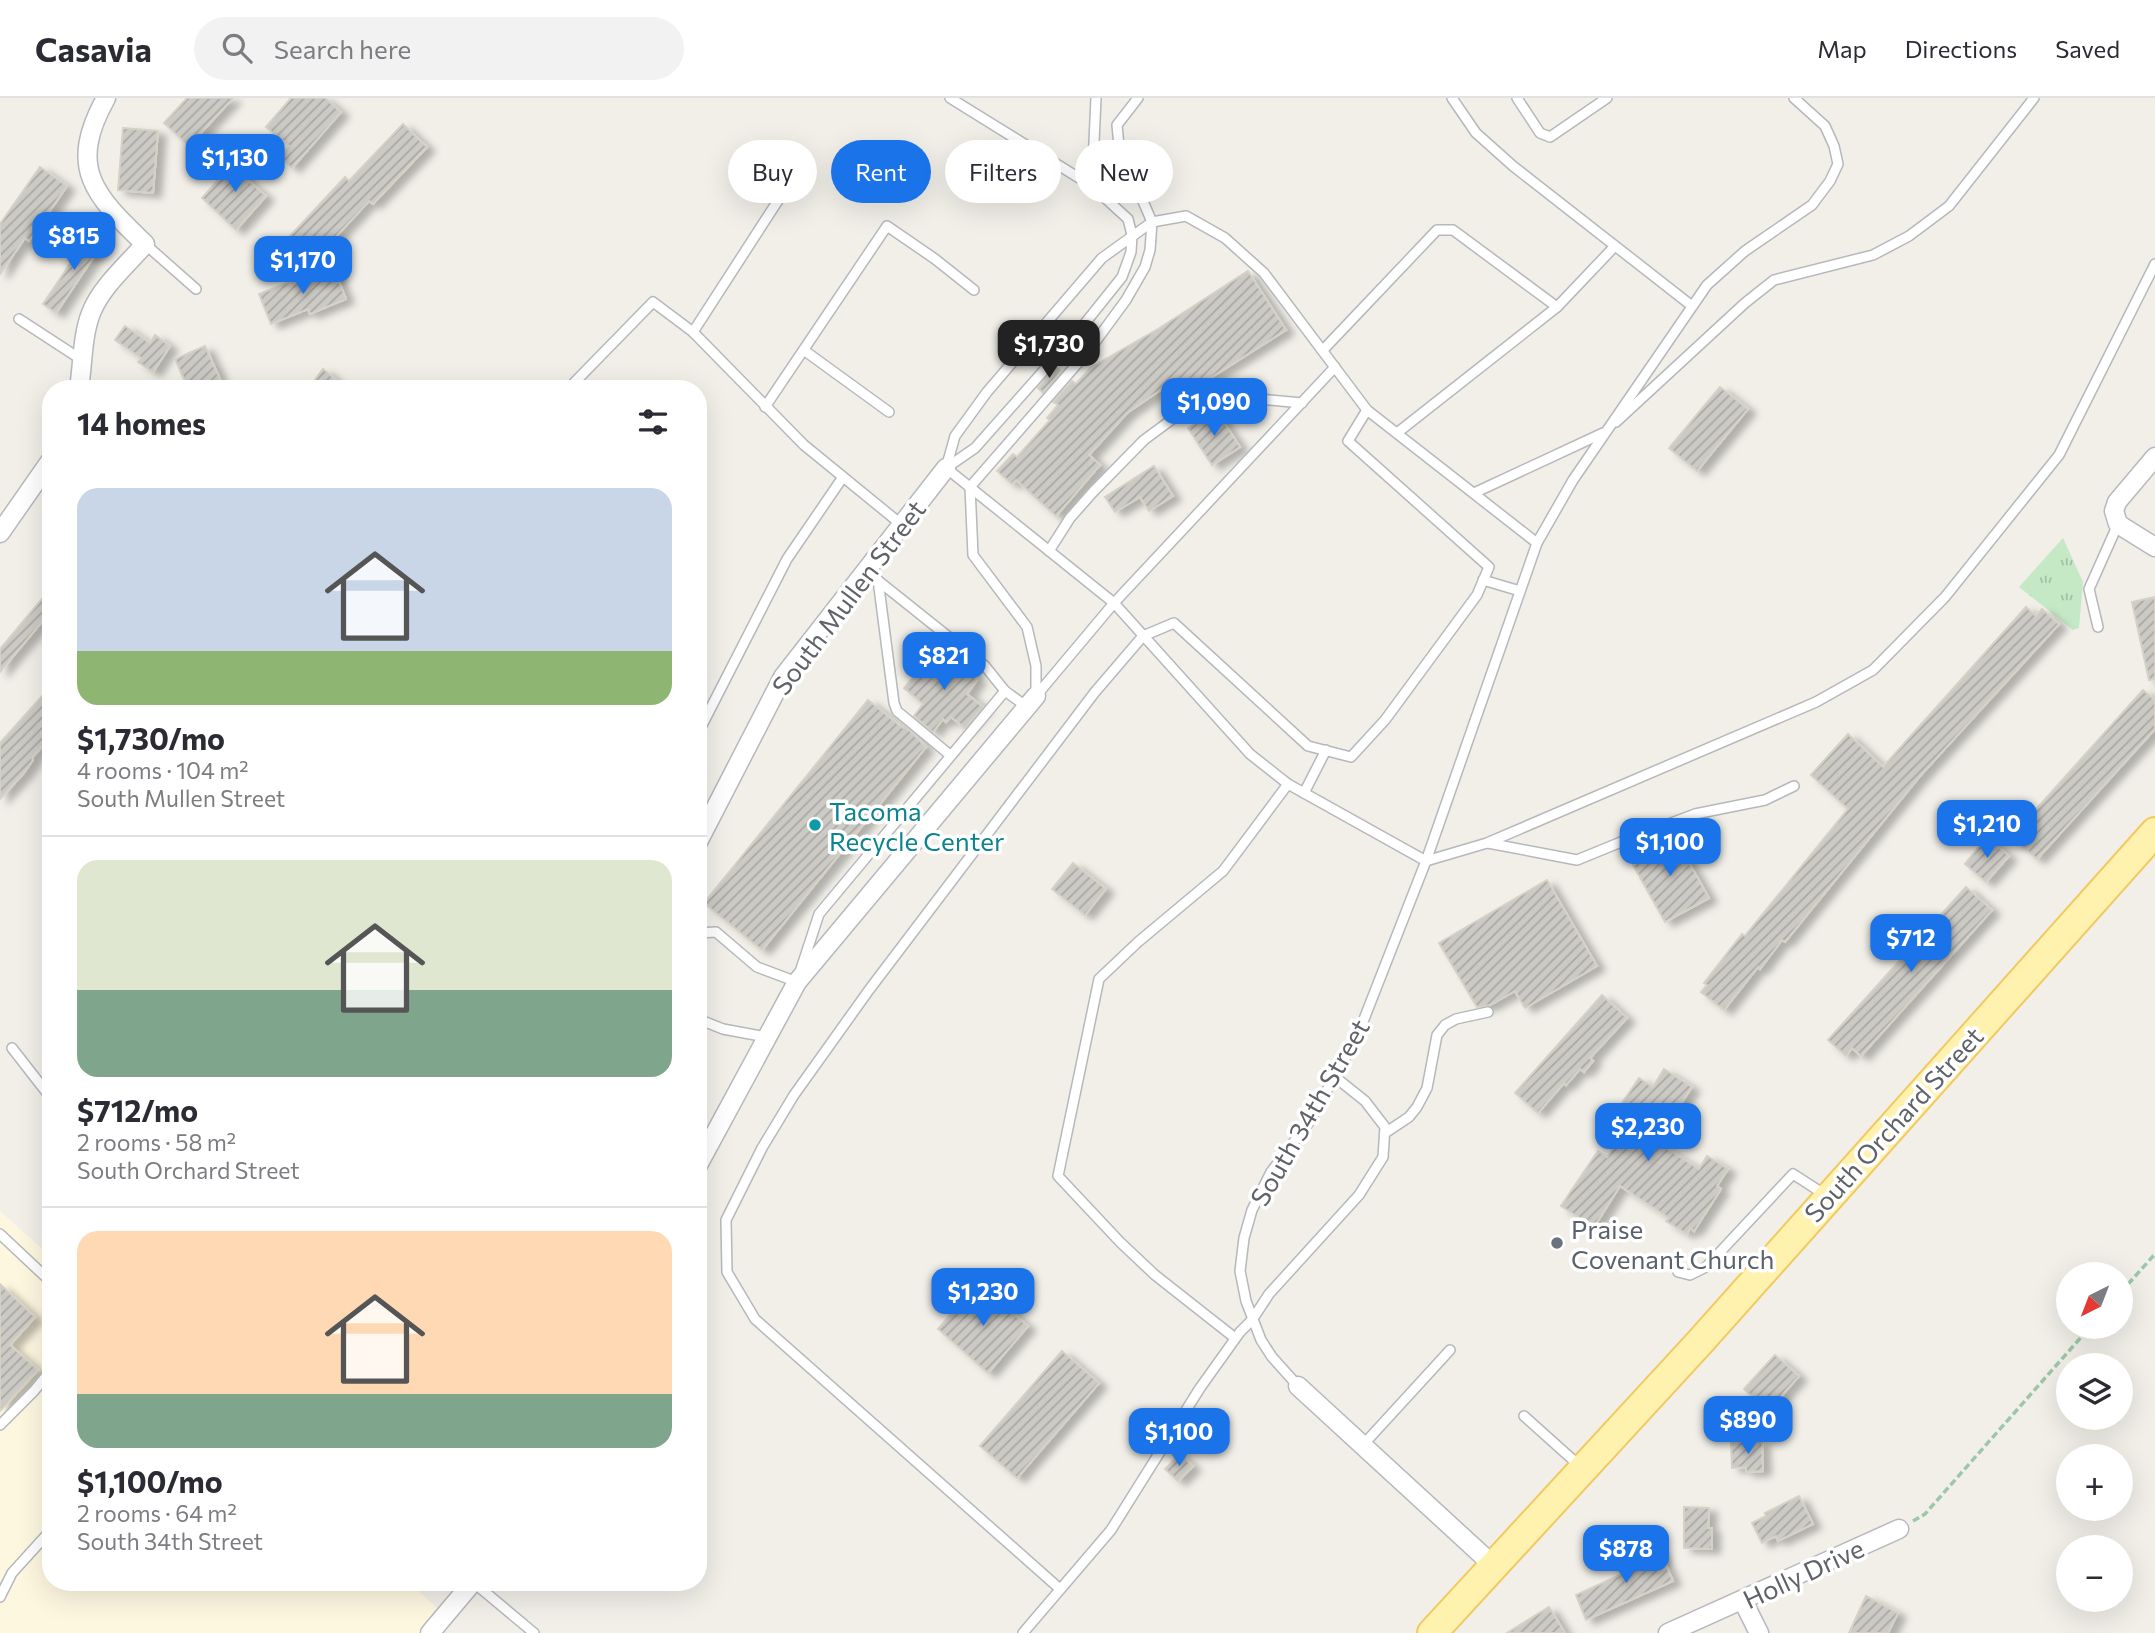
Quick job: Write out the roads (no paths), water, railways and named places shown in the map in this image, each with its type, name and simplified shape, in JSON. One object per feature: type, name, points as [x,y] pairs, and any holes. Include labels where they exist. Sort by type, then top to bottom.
[{"type":"main road","name":"South Orchard Street","points":[[1432,1633],[1829,1197],[2155,832]]},
{"type":"street","points":[[80,380],[85,339],[95,304],[145,244],[115,216],[89,177],[87,148],[98,113],[106,98]]},
{"type":"street","points":[[2155,457],[2118,502],[2114,511],[2118,524],[2155,547]]},
{"type":"street","name":"South Mullen Street","points":[[707,824],[782,677],[872,575],[902,525],[947,468]]},
{"type":"street","points":[[0,533],[42,473]]},
{"type":"street","points":[[707,1149],[797,982],[1031,702]]},
{"type":"street","name":"South 34th Street","points":[[1298,1385],[1494,1566]]},
{"type":"street","name":"Holly Drive","points":[[1668,1633],[1899,1529]]},
{"type":"street","points":[[430,1633],[465,1591]]},
{"type":"street","points":[[1743,1601],[1759,1633]]},
{"type":"lane","points":[[950,98],[1075,175]]},
{"type":"lane","points":[[1094,140],[1096,98]]},
{"type":"lane","points":[[1031,702],[1036,666],[1027,627],[973,555],[970,487],[1090,349],[1126,300],[1145,267],[1150,250],[1152,222],[1119,146],[1117,125],[1138,98]]},
{"type":"lane","points":[[1452,98],[1476,133],[1513,166],[1692,306]]},
{"type":"lane","points":[[1517,98],[1540,133],[1550,137],[1607,98]]},
{"type":"lane","points":[[1604,433],[1707,285],[1745,251],[1812,205],[1830,181],[1838,164],[1834,146],[1825,126],[1794,98]]},
{"type":"lane","points":[[1474,493],[1604,433],[1745,303],[1774,280],[1873,256],[1909,236],[1949,206],[2034,98]]},
{"type":"lane","points":[[693,332],[776,203]]},
{"type":"lane","points":[[947,468],[975,448],[1122,277],[1131,252],[1132,235],[1128,219],[1111,203]]},
{"type":"lane","points":[[947,468],[955,436],[986,391],[1102,258],[1152,222],[1186,216],[1225,238],[1264,273],[1367,410],[1537,543]]},
{"type":"lane","points":[[765,407],[887,226],[974,290]]},
{"type":"lane","points":[[1323,350],[1437,230],[1453,230],[1557,307]]},
{"type":"lane","points":[[145,244],[196,289]]},
{"type":"lane","points":[[1397,433],[1557,307],[1615,246]]},
{"type":"lane","points":[[947,468],[1114,603],[1250,754],[1288,785],[1426,861],[1487,843],[1816,702],[1873,670],[1945,597],[2059,454],[2155,264]]},
{"type":"lane","points":[[577,380],[653,302],[693,332],[804,445],[902,525]]},
{"type":"lane","points":[[19,319],[83,361]]},
{"type":"lane","points":[[805,351],[889,412]]},
{"type":"lane","points":[[1031,702],[1114,603],[1335,367]]},
{"type":"lane","points":[[1049,551],[1070,518],[1093,492],[1144,440],[1182,412],[1236,397],[1302,403]]},
{"type":"lane","points":[[1060,1589],[755,1318],[727,1272],[726,1220],[762,1148],[808,1074],[1095,692],[1143,636],[1174,623],[1308,746],[1351,757],[1385,720],[1477,595],[1489,567],[1348,441],[1367,410]]},
{"type":"lane","name":"South 34th Street","points":[[1298,1385],[1272,1357],[1252,1320],[1240,1271],[1244,1238],[1252,1210],[1271,1172],[1309,1122],[1357,1037],[1426,861],[1537,543],[1604,433]]},
{"type":"lane","points":[[707,715],[787,559],[843,477]]},
{"type":"lane","points":[[2098,627],[2089,589],[2118,524]]},
{"type":"lane","points":[[872,575],[985,666],[1006,691],[1031,702]]},
{"type":"lane","points":[[872,575],[897,711],[950,755]]},
{"type":"lane","points":[[1483,580],[1520,591]]},
{"type":"lane","points":[[707,932],[716,932],[757,967],[797,982],[819,914],[1006,691]]},
{"type":"lane","points":[[1304,793],[1325,751]]},
{"type":"lane","points":[[1235,1338],[1155,1275],[1058,1176],[1099,979],[1138,942],[1223,871],[1288,785]]},
{"type":"lane","points":[[1487,843],[1577,860],[1695,814],[1765,800],[1794,786]]},
{"type":"lane","points":[[1385,1133],[1409,1117],[1417,1107],[1427,1088],[1437,1035],[1445,1025],[1456,1019],[1488,1012]]},
{"type":"lane","points":[[707,1023],[723,1029],[766,1037]]},
{"type":"lane","points":[[12,1048],[42,1085]]},
{"type":"lane","points":[[1023,1633],[1111,1530],[1200,1388],[1235,1338],[1252,1320],[1269,1294],[1359,1195],[1383,1157],[1385,1127],[1365,1101],[1335,1077]]},
{"type":"lane","points":[[1678,1272],[1690,1275],[1706,1267],[1793,1174],[1829,1197]]},
{"type":"lane","points":[[0,1234],[42,1274]]},
{"type":"lane","points":[[1363,1445],[1450,1350]]},
{"type":"lane","points":[[0,1425],[42,1381]]},
{"type":"lane","points":[[1524,1416],[1583,1469]]},
{"type":"lane","points":[[0,1597],[12,1573],[42,1540]]},
{"type":"lane","points":[[484,1591],[534,1633]]},
{"type":"place","name":"Tacoma Recycle Center","points":[[815,825]]},
{"type":"place","name":"Praise Covenant Church","points":[[1557,1243]]}]
